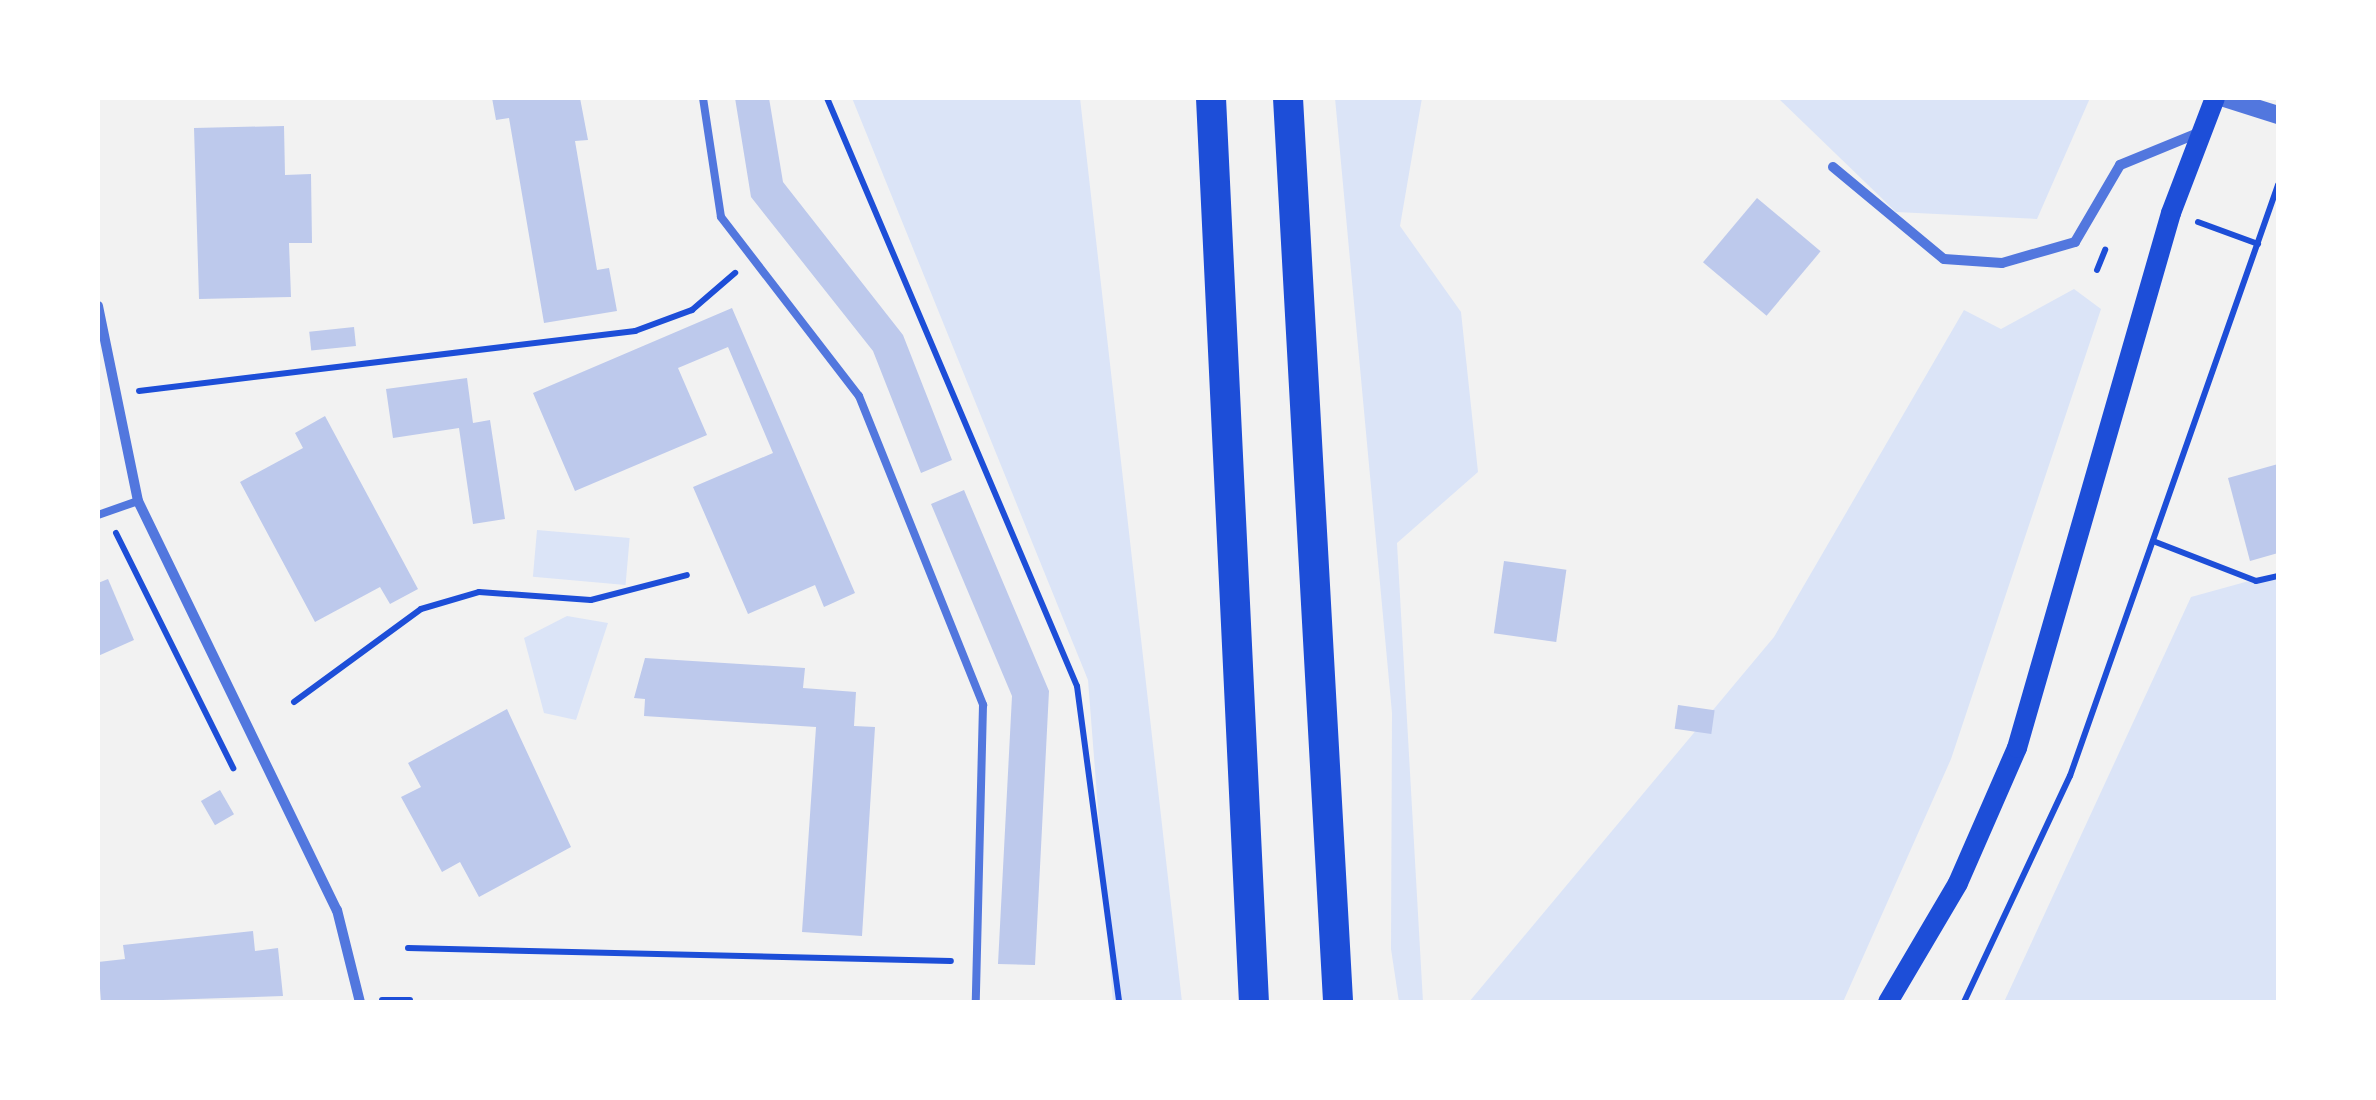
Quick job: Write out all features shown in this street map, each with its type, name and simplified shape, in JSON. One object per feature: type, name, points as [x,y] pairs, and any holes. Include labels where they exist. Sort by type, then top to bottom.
[{"type":"highway","points":[[1211,98],[1254,1002]]},
{"type":"highway","points":[[1288,98],[1338,1002]]},
{"type":"main road","points":[[1888,1002],[1958,883],[2016,748],[2198,133],[2215,98]]},
{"type":"street","points":[[2224,98],[2278,115]]},
{"type":"street","points":[[1833,166],[1944,259],[2002,263],[2075,242],[2120,165],[2198,133]]},
{"type":"street","points":[[98,306],[138,500],[337,910],[360,1002]]},
{"type":"lane","points":[[703,98],[721,217],[859,396],[984,705],[976,1002]]},
{"type":"lane","points":[[101,513],[138,500]]},
{"type":"path","points":[[827,98],[1077,686],[1119,1002]]},
{"type":"path","points":[[1964,1002],[2070,776],[2278,184]]},
{"type":"path","points":[[155,391],[635,331],[692,310],[754,256]]},
{"type":"path","points":[[101,513],[244,789]]},
{"type":"path","points":[[2153,541],[2256,582],[2278,576]]},
{"type":"path","points":[[294,702],[421,609],[478,592],[591,600],[688,575]]},
{"type":"path","points":[[408,948],[977,962]]},
{"type":"shaded area","points":[[852,98],[1080,98],[1182,1002],[1113,1002],[1088,680]]},
{"type":"shaded area","points":[[1335,98],[1422,98],[1400,226],[1461,312],[1478,472],[1397,543],[1423,1002],[1399,1002],[1391,949],[1392,713]]},
{"type":"shaded area","points":[[1778,98],[2090,98],[2037,219],[1896,212]]},
{"type":"shaded area","points":[[2074,289],[2101,309],[1951,759],[1843,1002],[1469,1002],[1774,637],[1964,310],[2001,329]]},
{"type":"shaded area","points":[[537,530],[630,538],[626,585],[533,577]]},
{"type":"shaded area","points":[[2278,573],[2278,1002],[2004,1002],[2191,597]]},
{"type":"shaded area","points":[[567,616],[608,623],[576,720],[544,713],[524,638]]},
{"type":"building","points":[[492,98],[580,98],[588,140],[575,141],[597,270],[609,268],[617,311],[544,323],[509,118],[496,120]]},
{"type":"building","points":[[735,98],[769,98],[783,182],[903,335],[952,460],[921,473],[873,351],[751,197]]},
{"type":"building","points":[[284,126],[285,175],[311,174],[312,243],[289,243],[291,297],[199,299],[194,128]]},
{"type":"building","points":[[1757,198],[1821,251],[1767,316],[1703,262]]},
{"type":"building","points":[[732,308],[855,593],[824,607],[815,585],[748,614],[693,487],[773,453],[728,347],[678,368],[707,435],[575,491],[533,393]]},
{"type":"building","points":[[354,327],[356,346],[311,351],[309,332]]},
{"type":"building","points":[[467,378],[473,423],[490,420],[505,519],[473,524],[459,428],[393,438],[386,389]]},
{"type":"building","points":[[325,416],[418,589],[390,604],[380,587],[315,622],[240,482],[303,448],[295,433]]},
{"type":"building","points":[[2278,464],[2278,553],[2250,561],[2228,478]]},
{"type":"building","points":[[964,490],[1049,691],[1035,965],[998,964],[1012,696],[931,504]]},
{"type":"building","points":[[1504,561],[1566,570],[1556,642],[1494,633]]},
{"type":"building","points":[[108,579],[134,640],[98,656],[98,583]]},
{"type":"building","points":[[645,658],[805,668],[803,688],[856,692],[854,726],[875,727],[862,936],[802,932],[816,727],[644,716],[645,699],[634,698]]},
{"type":"building","points":[[1678,705],[1715,710],[1711,734],[1675,729]]},
{"type":"building","points":[[507,709],[571,847],[479,897],[460,862],[442,872],[401,797],[421,787],[408,763]]},
{"type":"building","points":[[220,790],[234,814],[215,825],[201,801]]},
{"type":"building","points":[[253,931],[255,951],[278,948],[283,996],[101,1002],[98,962],[125,959],[123,945]]}]
